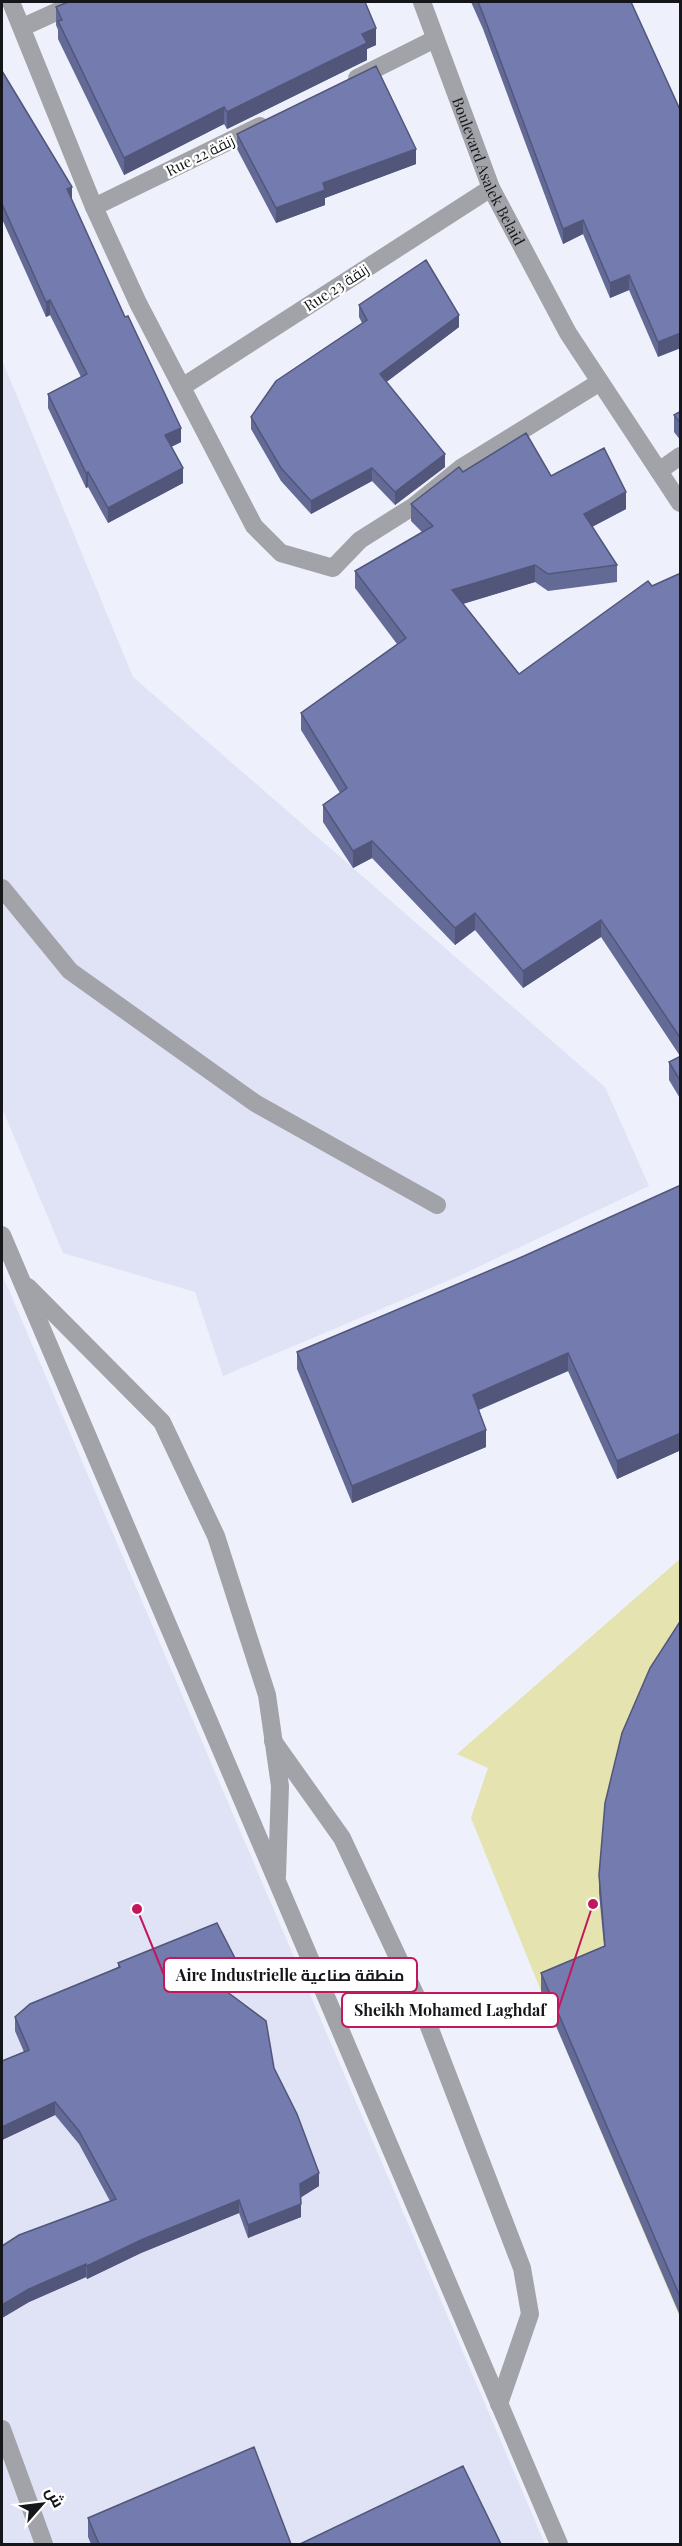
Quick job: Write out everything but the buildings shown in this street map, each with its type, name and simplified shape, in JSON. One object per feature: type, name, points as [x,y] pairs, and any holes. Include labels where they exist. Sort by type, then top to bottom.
[{"type":"street","points":[[11,2],[94,207],[138,303],[254,526],[281,553],[333,568],[360,540],[414,506],[461,468],[600,382]]},
{"type":"street","points":[[23,27],[78,2]]},
{"type":"street","name":"Boulevard Asalek Belaid","points":[[422,2],[491,188],[568,333],[681,503]]},
{"type":"street","points":[[344,84],[435,39]]},
{"type":"street","name":"Rue 22 زنقة","points":[[94,207],[273,120]]},
{"type":"street","name":"Rue 23 زنقة","points":[[182,387],[491,188]]},
{"type":"street","points":[[659,471],[681,456]]},
{"type":"street","points":[[2,888],[70,971],[255,1103],[437,1205]]},
{"type":"street","points":[[2,1235],[559,2544]]},
{"type":"street","points":[[20,1280],[162,1422],[216,1536],[267,1695],[280,1786],[277,1882]]},
{"type":"street","points":[[273,1741],[342,1838],[423,2011],[522,2268],[530,2314],[499,2404]]},
{"type":"street","points":[[2,2429],[44,2544]]},
{"type":"shaded area","points":[[2,360],[133,677],[605,1087],[649,1186],[459,1276],[223,1376],[195,1292],[63,1253],[2,1108]]},
{"type":"shaded area","points":[[2,1274],[545,2544],[2,2544]]},
{"type":"shaded area","points":[[680,1559],[680,2318],[541,1991],[471,1818],[488,1768],[457,1754]]},
{"type":"place","name":"Sheikh Mohamed Laghdaf","points":[[593,1904]]},
{"type":"place","name":"Aire Industrielle منطقة صناعية","points":[[137,1909]]}]
